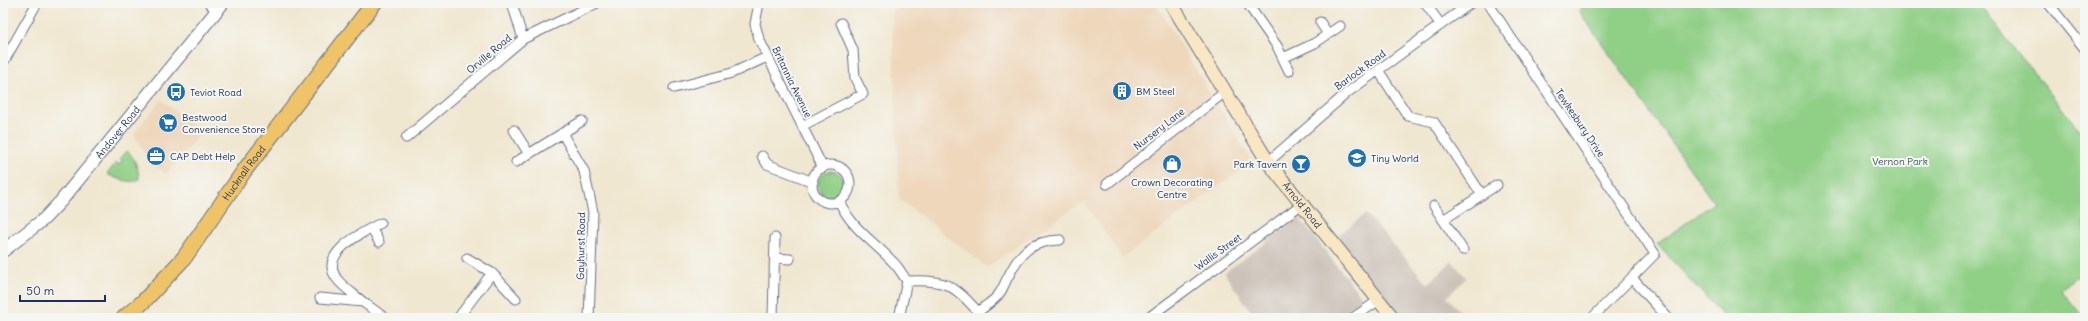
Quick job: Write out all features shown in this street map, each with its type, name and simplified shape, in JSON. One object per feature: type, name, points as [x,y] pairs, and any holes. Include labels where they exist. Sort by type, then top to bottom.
[{"type":"main road","name":"Hucknall Road","points":[[124,318],[143,302],[184,258],[244,171],[374,3]]},
{"type":"main road","name":"Arnold Road","points":[[1170,3],[1268,162],[1394,318]]},
{"type":"street","points":[[3,63],[37,3]]},
{"type":"street","points":[[512,3],[523,39]]},
{"type":"street","name":"Orville Road","points":[[406,138],[523,39],[597,3]]},
{"type":"street","name":"Britannia Avenue","points":[[758,3],[755,24],[758,39],[823,168]]},
{"type":"street","points":[[1247,3],[1256,18],[1277,46],[1289,71]]},
{"type":"street","points":[[1425,3],[1441,25]]},
{"type":"street","name":"Barlock Road","points":[[1268,162],[1322,113],[1378,70],[1471,3]]},
{"type":"street","name":"Tewkesbury Drive","points":[[1488,3],[1655,254],[1632,278]]},
{"type":"street","points":[[2048,3],[2085,49]]},
{"type":"street","name":"Andover Road","points":[[3,251],[44,219],[61,201],[216,6]]},
{"type":"street","points":[[1320,22],[1328,34]]},
{"type":"street","points":[[802,126],[863,94],[855,78],[853,50],[841,23]]},
{"type":"street","points":[[1283,58],[1315,43],[1340,26]]},
{"type":"street","points":[[674,88],[732,73],[767,56]]},
{"type":"street","points":[[1378,70],[1408,116],[1434,122],[1482,195]]},
{"type":"street","name":"Nursery Lane","points":[[1107,184],[1225,92]]},
{"type":"street","points":[[516,162],[582,121]]},
{"type":"street","points":[[514,130],[529,154]]},
{"type":"street","name":"Gayhurst Road","points":[[562,133],[584,171],[593,212],[589,318]]},
{"type":"street","points":[[762,156],[767,164],[813,182]]},
{"type":"street","points":[[834,166],[840,167],[848,176],[850,188],[848,194],[839,201],[833,203],[823,201],[815,193],[813,182],[815,176],[823,168],[834,166]]},
{"type":"street","points":[[1444,220],[1496,185]]},
{"type":"street","points":[[839,201],[845,214],[858,231],[894,262],[907,281],[899,318]]},
{"type":"street","name":"Wallis Street","points":[[1148,318],[1302,204]]},
{"type":"street","points":[[1434,206],[1463,250]]},
{"type":"street","points":[[381,222],[346,242],[334,257],[332,264],[337,279],[384,318]]},
{"type":"street","points":[[371,228],[379,242]]},
{"type":"street","points":[[773,318],[775,238]]},
{"type":"street","points":[[907,281],[930,280],[948,285],[963,295],[974,315],[999,294],[1015,263],[1022,254],[1033,245],[1044,240],[1060,240]]},
{"type":"street","points":[[467,258],[492,273],[516,299]]},
{"type":"street","points":[[775,258],[790,258]]},
{"type":"street","points":[[458,318],[492,273]]},
{"type":"street","points":[[1592,318],[1632,278],[1668,318]]},
{"type":"street","points":[[320,298],[363,302]]},
{"type":"street","points":[[1353,318],[1379,300]]},
{"type":"shaded area","points":[[909,3],[1155,3],[1252,161],[1122,258],[1084,201],[987,267],[899,199],[892,11]]},
{"type":"shaded area","points":[[161,100],[202,131],[166,174],[147,159],[134,133]]},
{"type":"shaded area","points":[[1366,214],[1428,284],[1452,261],[1466,278],[1447,297],[1466,318],[1402,318],[1334,238]]},
{"type":"shaded area","points":[[1299,218],[1363,299],[1337,318],[1256,318],[1224,273]]},
{"type":"green space","name":"Vernon Park","points":[[1589,3],[1978,3],[2085,137],[2085,270],[2061,290],[2084,318],[1725,318],[1657,244],[1714,203],[1579,11]]},
{"type":"green space","points":[[127,151],[132,156],[137,168],[139,179],[136,181],[123,180],[107,174],[116,163],[119,165],[122,161],[120,158]]},
{"type":"green space","points":[[831,171],[840,175],[844,184],[840,193],[831,197],[822,193],[818,184],[822,175]]},
{"type":"place","name":"BM Steel","points":[[1122,91]]},
{"type":"place","name":"Teviot Road","points":[[176,92]]},
{"type":"place","name":"Bestwood Convenience Store","points":[[168,123]]},
{"type":"place","name":"CAP Debt Help","points":[[156,156]]},
{"type":"place","name":"Tiny World","points":[[1357,158]]},
{"type":"place","name":"Crown Decorating Centre","points":[[1172,164]]},
{"type":"place","name":"Park Tavern","points":[[1301,164]]}]
